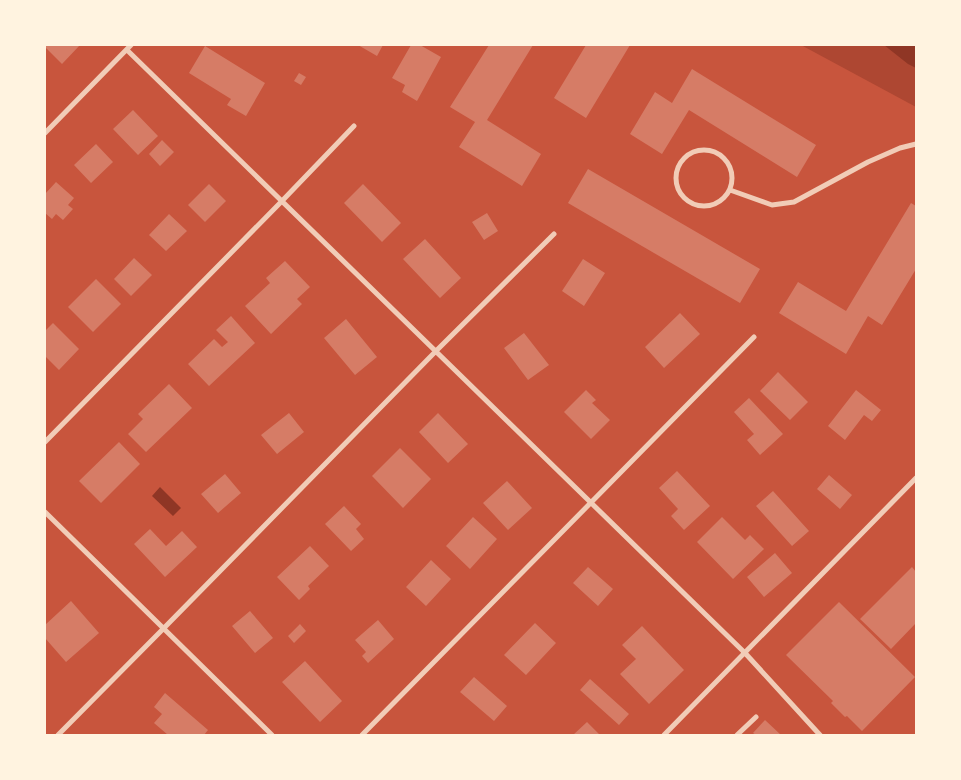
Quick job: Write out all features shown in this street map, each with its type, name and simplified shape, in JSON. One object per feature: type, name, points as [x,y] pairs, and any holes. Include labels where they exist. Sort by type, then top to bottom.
[{"type":"street","points":[[45,133],[131,45]]},
{"type":"street","points":[[127,50],[744,653],[820,735]]},
{"type":"street","points":[[45,442],[354,126]]},
{"type":"street","points":[[730,190],[772,204],[794,202],[868,162],[900,148],[916,144]]},
{"type":"street","points":[[705,149],[716,152],[725,159],[731,168],[732,180],[730,190],[723,200],[714,205],[702,207],[691,204],[682,197],[676,188],[675,176],[678,165],[684,156],[694,151],[705,149]]},
{"type":"street","points":[[58,735],[436,351],[554,234]]},
{"type":"street","points":[[362,735],[754,337]]},
{"type":"street","points":[[664,735],[916,478]]},
{"type":"street","points":[[45,512],[272,735]]},
{"type":"street","points":[[737,735],[756,717]]},
{"type":"shaded area","points":[[801,45],[916,45],[916,107]]},
{"type":"shaded area","points":[[884,45],[916,45],[916,68],[908,64]]},
{"type":"shaded area","points":[[160,487],[181,508],[173,516],[152,496]]},
{"type":"building","points":[[45,45],[80,45],[62,64]]},
{"type":"building","points":[[358,45],[383,45],[377,56]]},
{"type":"building","points":[[411,45],[420,45],[441,57],[417,101],[402,92],[405,85],[392,78]]},
{"type":"building","points":[[489,45],[533,45],[487,120],[541,154],[522,186],[459,147],[475,122],[450,107]]},
{"type":"building","points":[[586,45],[630,45],[586,118],[554,98]]},
{"type":"building","points":[[205,46],[265,83],[246,116],[227,105],[231,99],[189,73]]},
{"type":"building","points":[[692,69],[816,145],[797,177],[689,110],[662,154],[630,134],[655,92],[672,103]]},
{"type":"building","points":[[299,73],[306,77],[301,85],[294,81]]},
{"type":"building","points":[[133,110],[158,136],[138,155],[113,129]]},
{"type":"building","points":[[162,140],[174,152],[160,166],[149,154]]},
{"type":"building","points":[[96,144],[113,162],[91,183],[74,165]]},
{"type":"building","points":[[588,169],[760,269],[740,303],[568,203]]},
{"type":"building","points":[[56,182],[74,198],[68,205],[73,209],[63,220],[56,214],[52,219],[45,213],[45,194]]},
{"type":"building","points":[[209,184],[226,201],[205,222],[188,205]]},
{"type":"building","points":[[363,184],[401,223],[382,242],[344,203]]},
{"type":"building","points":[[911,203],[916,206],[916,269],[882,325],[868,316],[846,354],[779,313],[798,282],[846,311]]},
{"type":"building","points":[[487,213],[498,231],[484,240],[472,222]]},
{"type":"building","points":[[169,214],[187,231],[166,251],[149,235]]},
{"type":"building","points":[[425,239],[461,278],[440,298],[403,259]]},
{"type":"building","points":[[134,258],[152,275],[131,296],[114,279]]},
{"type":"building","points":[[583,259],[605,273],[584,306],[562,291]]},
{"type":"building","points":[[285,261],[310,287],[297,299],[302,304],[271,334],[245,306],[270,283],[266,278]]},
{"type":"building","points":[[96,279],[121,304],[93,332],[68,307]]},
{"type":"building","points":[[680,313],[700,334],[664,368],[645,347]]},
{"type":"building","points":[[231,316],[255,343],[209,386],[188,364],[214,339],[222,347],[228,342],[216,330]]},
{"type":"building","points":[[346,319],[377,357],[355,375],[324,338]]},
{"type":"building","points":[[53,323],[79,349],[59,370],[45,356],[45,331]]},
{"type":"building","points":[[524,333],[549,365],[528,380],[504,348]]},
{"type":"building","points":[[778,372],[808,402],[790,420],[760,391]]},
{"type":"building","points":[[169,384],[192,408],[146,452],[128,434],[143,419],[138,414]]},
{"type":"building","points":[[586,390],[596,400],[592,403],[610,420],[591,439],[564,412]]},
{"type":"building","points":[[856,390],[881,410],[872,421],[864,415],[845,440],[828,426]]},
{"type":"building","points":[[749,398],[783,434],[760,455],[747,440],[754,434],[734,412]]},
{"type":"building","points":[[289,413],[304,432],[277,454],[261,435]]},
{"type":"building","points":[[438,413],[468,444],[448,463],[419,432]]},
{"type":"building","points":[[119,442],[140,464],[101,503],[79,481]]},
{"type":"building","points":[[400,448],[431,479],[403,508],[372,476]]},
{"type":"building","points":[[677,471],[710,506],[684,530],[671,516],[678,509],[659,488]]},
{"type":"building","points":[[225,474],[241,493],[218,513],[201,494]]},
{"type":"building","points":[[829,475],[852,495],[840,509],[817,489]]},
{"type":"building","points":[[507,481],[532,508],[508,530],[483,503]]},
{"type":"building","points":[[773,491],[809,531],[792,546],[756,506]]},
{"type":"building","points":[[344,506],[361,524],[356,529],[364,539],[351,551],[325,524]]},
{"type":"building","points":[[473,517],[497,539],[470,569],[446,546]]},
{"type":"building","points":[[722,517],[745,540],[750,535],[764,549],[733,579],[697,542]]},
{"type":"building","points":[[150,529],[166,546],[182,531],[197,547],[165,577],[134,544]]},
{"type":"building","points":[[310,546],[329,566],[308,586],[310,589],[299,600],[277,577]]},
{"type":"building","points":[[775,553],[792,573],[764,597],[747,577]]},
{"type":"building","points":[[431,560],[451,579],[426,606],[406,587]]},
{"type":"building","points":[[588,567],[613,589],[598,606],[573,583]]},
{"type":"building","points":[[912,567],[916,572],[916,623],[891,649],[860,619]]},
{"type":"building","points":[[71,601],[99,633],[66,662],[45,638],[45,625]]},
{"type":"building","points":[[839,602],[915,677],[862,731],[831,703],[833,701],[786,655]]},
{"type":"building","points":[[250,611],[273,638],[255,653],[232,626]]},
{"type":"building","points":[[378,620],[394,639],[368,663],[362,656],[366,652],[355,640]]},
{"type":"building","points":[[535,623],[556,643],[526,675],[504,655]]},
{"type":"building","points":[[300,624],[306,631],[294,643],[288,636]]},
{"type":"building","points":[[642,626],[684,670],[649,704],[620,674],[636,659],[622,645]]},
{"type":"building","points":[[305,661],[342,701],[320,722],[282,682]]},
{"type":"building","points":[[474,677],[507,706],[494,721],[460,692]]},
{"type":"building","points":[[590,679],[629,714],[619,725],[580,690]]},
{"type":"building","points":[[165,693],[208,730],[204,735],[168,735],[154,723],[162,714],[154,707]]},
{"type":"building","points":[[765,720],[781,735],[756,735],[753,733]]},
{"type":"building","points":[[587,722],[600,735],[573,735]]}]
